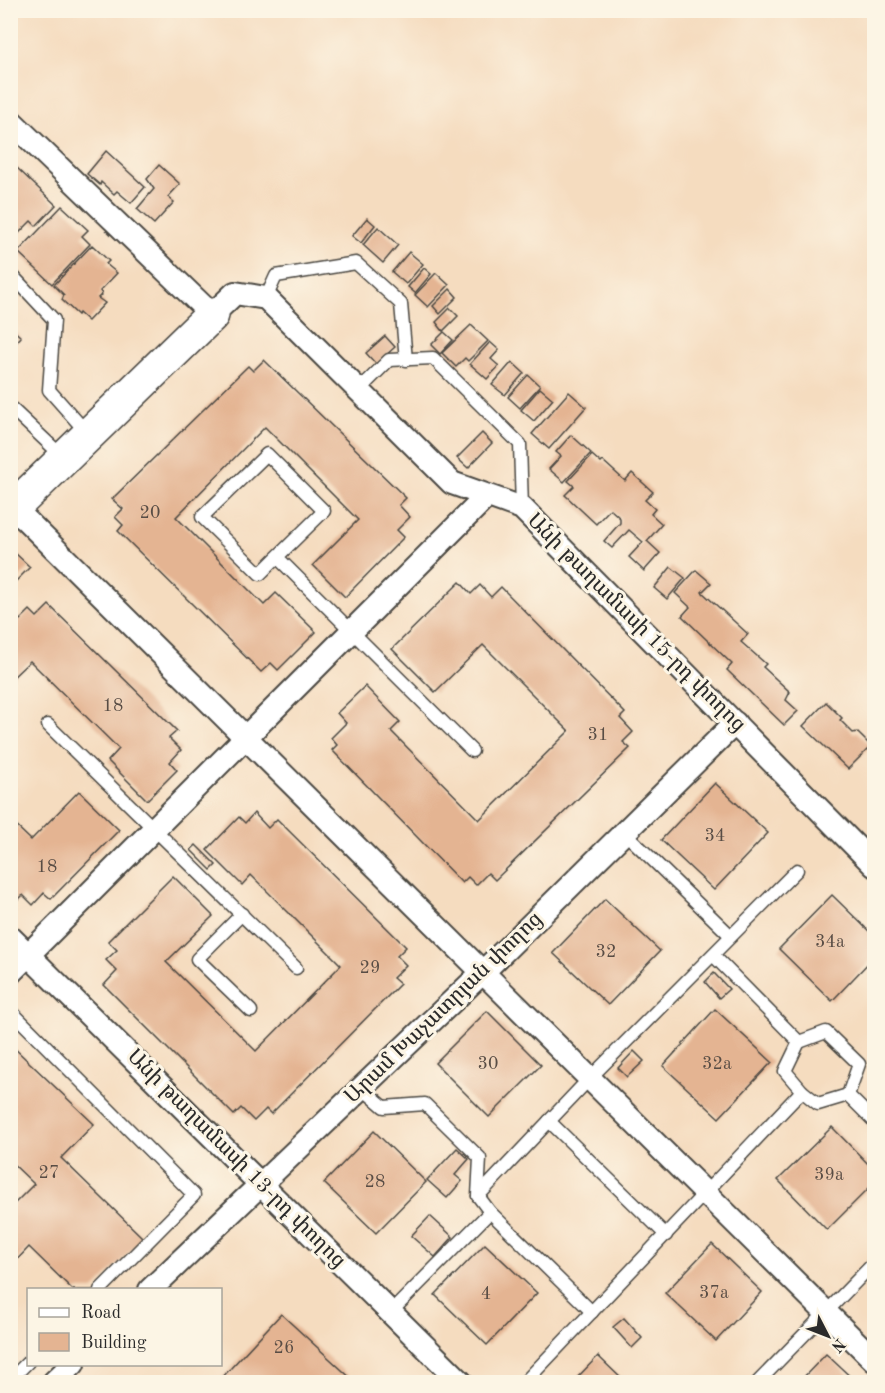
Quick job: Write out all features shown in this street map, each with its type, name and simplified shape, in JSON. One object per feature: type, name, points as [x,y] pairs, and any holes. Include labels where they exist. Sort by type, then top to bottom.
[{"type":"street","points":[[10,120],[212,315]]},
{"type":"street","points":[[266,298],[235,293],[12,509],[874,1360]]},
{"type":"street","name":"Անի թաղամասի 15-րդ փողոց","points":[[266,298],[452,483],[522,508],[874,865]]},
{"type":"street","points":[[10,973],[487,495]]},
{"type":"street","name":"Արամ Խաչատրյան փողոց","points":[[152,1288],[483,972],[735,723]]},
{"type":"street","name":"Անի թաղամասի 13-րդ փողոց","points":[[10,937],[461,1383]]},
{"type":"street","points":[[54,1383],[72,1366]]},
{"type":"lane","points":[[266,298],[276,276],[356,262],[401,304],[406,360]]},
{"type":"lane","points":[[10,273],[54,320],[49,390],[88,434]]},
{"type":"lane","points":[[359,390],[389,360],[433,358],[520,444],[522,508]]},
{"type":"lane","points":[[10,407],[64,458]]},
{"type":"lane","points":[[267,454],[324,511],[278,557],[260,574],[202,517],[267,454]]},
{"type":"lane","points":[[278,557],[472,751]]},
{"type":"lane","points":[[48,725],[296,968]]},
{"type":"lane","points":[[625,833],[731,936]]},
{"type":"lane","points":[[478,1196],[590,1078],[797,870]]},
{"type":"lane","points":[[242,914],[197,959],[251,1011]]},
{"type":"lane","points":[[713,955],[799,1042]]},
{"type":"lane","points":[[10,1010],[194,1195],[102,1288]]},
{"type":"lane","points":[[826,1032],[859,1064],[848,1095],[818,1104],[784,1071],[799,1042],[826,1032]]},
{"type":"lane","points":[[362,1088],[384,1107],[425,1104],[480,1158],[478,1196],[490,1212],[592,1312]]},
{"type":"lane","points":[[525,1383],[802,1090]]},
{"type":"lane","points":[[848,1095],[874,1120]]},
{"type":"lane","points":[[549,1121],[666,1235]]},
{"type":"lane","points":[[391,1312],[490,1212]]},
{"type":"lane","points":[[758,1383],[874,1263]]},
{"type":"lane","points":[[10,1380],[27,1363]]},
{"type":"building","points":[[106,151],[145,187],[131,203],[117,191],[114,194],[101,182],[100,185],[87,174]]},
{"type":"building","points":[[159,165],[180,184],[168,197],[174,202],[154,224],[137,209],[154,189],[147,179]]},
{"type":"building","points":[[16,167],[56,205],[36,226],[31,221],[15,237],[10,233],[10,173]]},
{"type":"building","points":[[62,206],[88,230],[82,236],[90,244],[52,284],[18,252]]},
{"type":"building","points":[[367,218],[375,225],[361,243],[352,236]]},
{"type":"building","points":[[378,227],[398,245],[383,263],[363,245]]},
{"type":"building","points":[[92,245],[109,261],[106,264],[117,273],[100,291],[102,294],[98,298],[105,303],[88,321],[62,300],[64,295],[54,285]]},
{"type":"building","points":[[409,252],[423,264],[406,284],[392,272]]},
{"type":"building","points":[[424,268],[431,274],[415,293],[408,287]]},
{"type":"building","points":[[436,273],[449,285],[428,307],[415,295]]},
{"type":"building","points":[[450,289],[457,297],[440,314],[433,306]]},
{"type":"building","points":[[450,308],[458,316],[443,331],[436,322]]},
{"type":"building","points":[[471,325],[488,341],[468,361],[465,358],[456,367],[442,353]]},
{"type":"building","points":[[10,327],[21,337],[10,349]]},
{"type":"building","points":[[444,332],[453,340],[440,354],[431,345]]},
{"type":"building","points":[[385,336],[395,347],[376,364],[366,353]]},
{"type":"building","points":[[490,342],[499,350],[491,359],[499,366],[487,379],[470,364]]},
{"type":"building","points":[[264,360],[406,498],[399,505],[410,517],[397,530],[404,537],[345,597],[313,565],[358,520],[265,427],[176,517],[264,605],[276,593],[316,632],[278,670],[271,663],[261,672],[118,531],[123,525],[115,517],[123,509],[112,499],[248,366],[253,371]]},
{"type":"building","points":[[512,362],[524,373],[505,395],[492,385]]},
{"type":"building","points":[[528,375],[540,386],[520,408],[508,397]]},
{"type":"building","points":[[540,388],[553,399],[534,421],[521,410]]},
{"type":"building","points":[[569,392],[586,407],[549,449],[532,434]]},
{"type":"building","points":[[482,433],[492,443],[468,468],[457,458]]},
{"type":"building","points":[[571,435],[591,453],[564,482],[549,469],[561,456],[556,452]]},
{"type":"building","points":[[592,455],[601,463],[603,461],[625,481],[632,473],[653,492],[645,500],[655,509],[651,514],[662,524],[647,541],[660,553],[644,571],[629,557],[643,542],[629,530],[612,548],[604,541],[620,523],[620,518],[610,509],[596,524],[565,495],[574,486],[568,481]]},
{"type":"building","points":[[15,553],[30,567],[10,587],[10,558]]},
{"type":"building","points":[[671,567],[685,578],[667,599],[654,588]]},
{"type":"building","points":[[696,570],[711,583],[702,592],[748,634],[741,642],[766,664],[763,667],[790,692],[786,700],[798,711],[784,725],[727,670],[732,664],[682,616],[690,607],[675,593]]},
{"type":"building","points":[[460,582],[471,594],[480,585],[491,597],[501,587],[625,713],[620,718],[633,732],[623,742],[630,748],[495,880],[488,873],[476,885],[468,877],[462,883],[332,750],[337,745],[331,738],[346,723],[337,713],[365,686],[400,722],[391,731],[479,820],[569,731],[483,645],[435,692],[392,649]]},
{"type":"building","points":[[49,605],[177,731],[169,738],[181,750],[170,762],[177,770],[147,800],[108,761],[119,749],[30,661],[10,680],[10,613],[12,611],[20,620],[30,610],[37,617]]},
{"type":"building","points":[[826,702],[853,733],[857,732],[871,746],[848,769],[803,726]]},
{"type":"building","points":[[715,783],[768,833],[714,890],[661,840]]},
{"type":"building","points":[[79,791],[119,830],[51,899],[44,893],[33,905],[23,895],[16,902],[10,896],[10,820],[31,840]]},
{"type":"building","points":[[254,813],[268,828],[277,819],[406,947],[397,956],[406,965],[393,978],[400,984],[271,1114],[266,1109],[254,1121],[241,1108],[234,1115],[104,985],[117,971],[106,960],[117,950],[108,941],[173,876],[213,916],[166,962],[256,1051],[341,965],[251,875],[242,885],[207,850],[239,817],[245,823]]},
{"type":"building","points":[[196,845],[216,865],[211,870],[191,850]]},
{"type":"building","points":[[832,895],[874,936],[874,957],[832,1001],[779,949]]},
{"type":"building","points":[[605,899],[660,951],[608,1005],[553,953]]},
{"type":"building","points":[[714,973],[729,989],[719,998],[705,982]]},
{"type":"building","points":[[715,1009],[772,1062],[719,1118],[663,1066]]},
{"type":"building","points":[[487,1011],[541,1065],[489,1117],[435,1063]]},
{"type":"building","points":[[10,1044],[94,1124],[61,1158],[143,1238],[95,1288],[71,1288],[29,1247],[10,1267],[10,1208],[34,1184],[10,1161]]},
{"type":"building","points":[[634,1051],[644,1061],[627,1077],[618,1068]]},
{"type":"building","points":[[832,1127],[874,1170],[874,1183],[827,1230],[778,1180]]},
{"type":"building","points":[[374,1131],[426,1182],[376,1233],[324,1183]]},
{"type":"building","points":[[457,1148],[469,1159],[455,1175],[462,1181],[447,1198],[427,1180]]},
{"type":"building","points":[[430,1216],[453,1237],[435,1257],[411,1236]]},
{"type":"building","points":[[485,1244],[537,1293],[487,1345],[435,1295]]},
{"type":"building","points":[[712,1244],[762,1292],[716,1341],[665,1293]]},
{"type":"building","points":[[281,1314],[355,1382],[218,1382]]},
{"type":"building","points":[[624,1318],[642,1338],[632,1348],[613,1327]]},
{"type":"building","points":[[826,1354],[856,1382],[799,1382]]},
{"type":"building","points":[[598,1356],[625,1382],[573,1382]]}]
